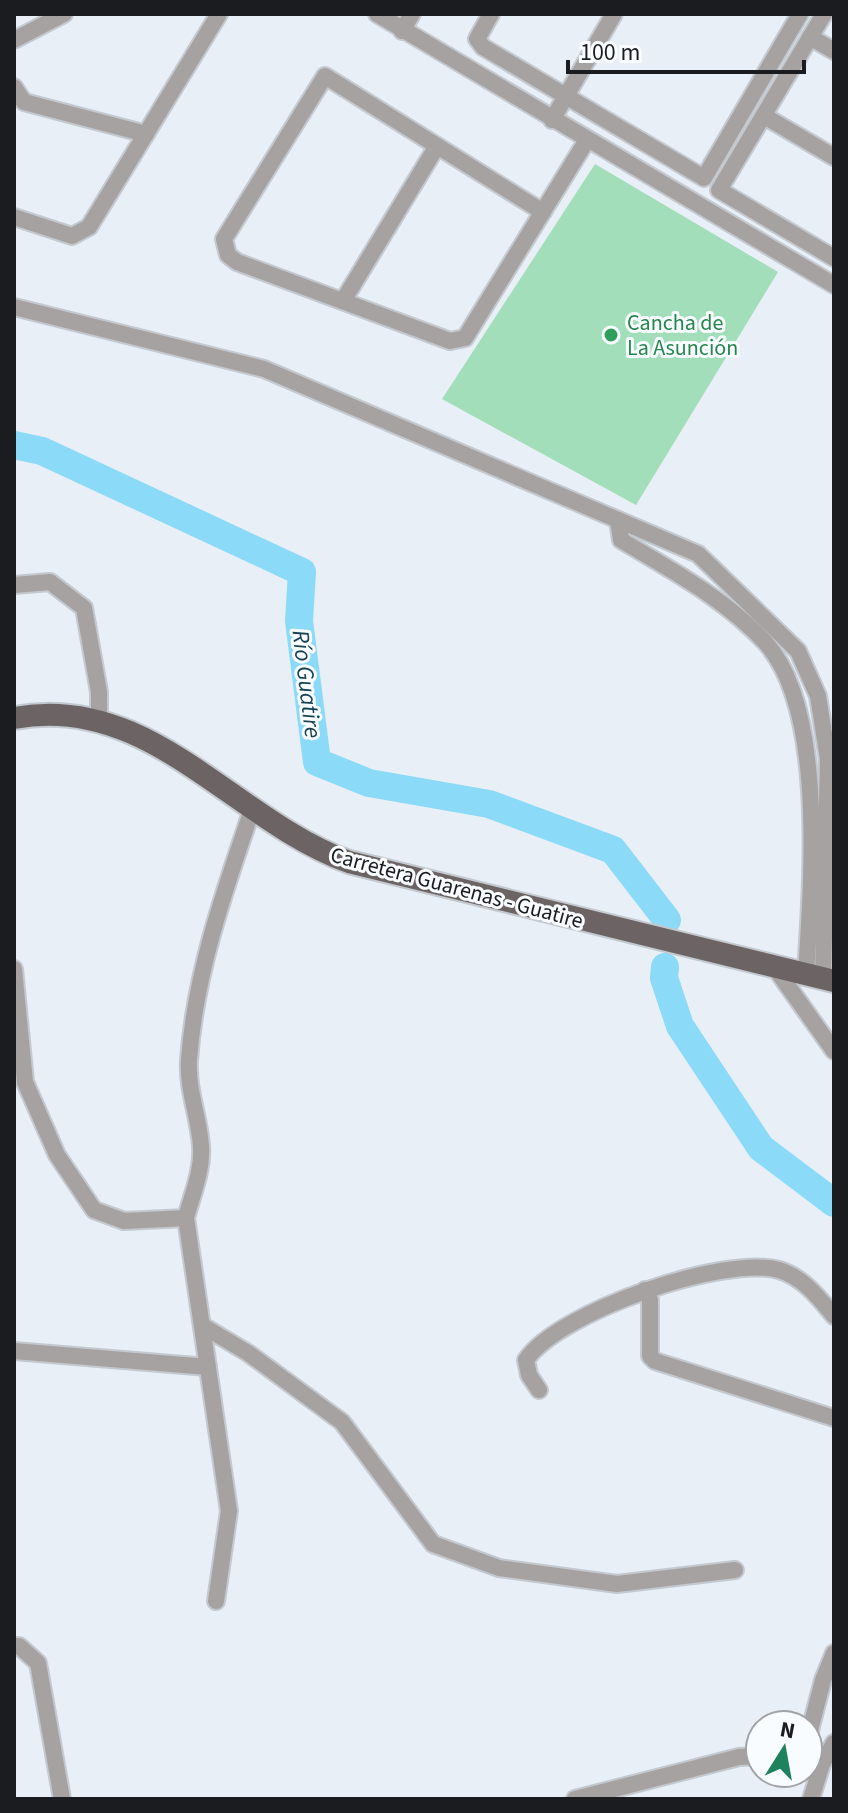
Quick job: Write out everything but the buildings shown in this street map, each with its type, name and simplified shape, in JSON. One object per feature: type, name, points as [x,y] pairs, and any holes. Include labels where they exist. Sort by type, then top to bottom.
[{"type":"main road","name":"Carretera Guarenas - Guatire","points":[[14,718],[54,713],[99,720],[128,729],[299,839],[349,862],[821,978]]},
{"type":"street","points":[[14,40],[64,14]]},
{"type":"street","points":[[14,217],[72,236],[89,227],[219,14]]},
{"type":"street","points":[[377,14],[834,285]]},
{"type":"street","points":[[402,31],[412,14]]},
{"type":"street","points":[[491,14],[477,39],[483,47],[704,178],[800,14]]},
{"type":"street","points":[[552,120],[614,14]]},
{"type":"street","points":[[824,14],[719,190],[834,258]]},
{"type":"street","points":[[810,37],[834,51]]},
{"type":"street","points":[[543,212],[325,76],[224,239],[228,255],[237,262],[450,341],[465,338],[543,212],[587,140]]},
{"type":"street","points":[[14,87],[24,102],[146,134]]},
{"type":"street","points":[[764,116],[834,157]]},
{"type":"street","points":[[343,301],[437,146]]},
{"type":"street","points":[[769,247],[781,227]]},
{"type":"street","points":[[789,258],[801,238]]},
{"type":"street","points":[[14,307],[264,369],[698,554],[798,651],[818,696],[828,759],[821,978]]},
{"type":"street","points":[[618,520],[621,540],[719,599],[767,644],[792,687],[804,736],[821,978]]},
{"type":"street","points":[[14,585],[50,582],[84,608],[99,692],[99,720]]},
{"type":"street","points":[[216,1601],[229,1511],[186,1218],[198,1177],[201,1147],[189,1063],[200,975],[252,810]]},
{"type":"street","points":[[765,966],[834,1051]]},
{"type":"street","points":[[14,969],[25,1082],[57,1155],[94,1210],[124,1221],[186,1218]]},
{"type":"street","points":[[539,1390],[529,1375],[526,1360],[532,1351],[595,1309],[645,1290],[725,1272],[769,1268],[801,1281],[834,1316]]},
{"type":"street","points":[[645,1290],[650,1300],[650,1349],[655,1361],[834,1418]]},
{"type":"street","points":[[203,1326],[248,1353],[342,1422],[433,1544],[499,1568],[617,1584],[735,1570]]},
{"type":"street","points":[[14,1351],[208,1367]]},
{"type":"street","points":[[14,1646],[19,1646],[38,1663],[62,1799]]},
{"type":"street","points":[[816,1709],[834,1653]]},
{"type":"street","points":[[575,1799],[744,1757]]},
{"type":"green space","name":"Cancha de La Asunción","points":[[595,164],[778,272],[636,505],[442,399]]},
{"type":"waterway","name":"Río Guatire","points":[[14,445],[42,451],[302,572],[299,621],[317,762],[369,783],[489,804],[613,850],[667,920]]},
{"type":"waterway","name":"Río Guatire","points":[[665,967],[664,978],[680,1026],[761,1148],[834,1203]]},
{"type":"place","name":"Cancha de La Asunción","points":[[611,335]]}]
